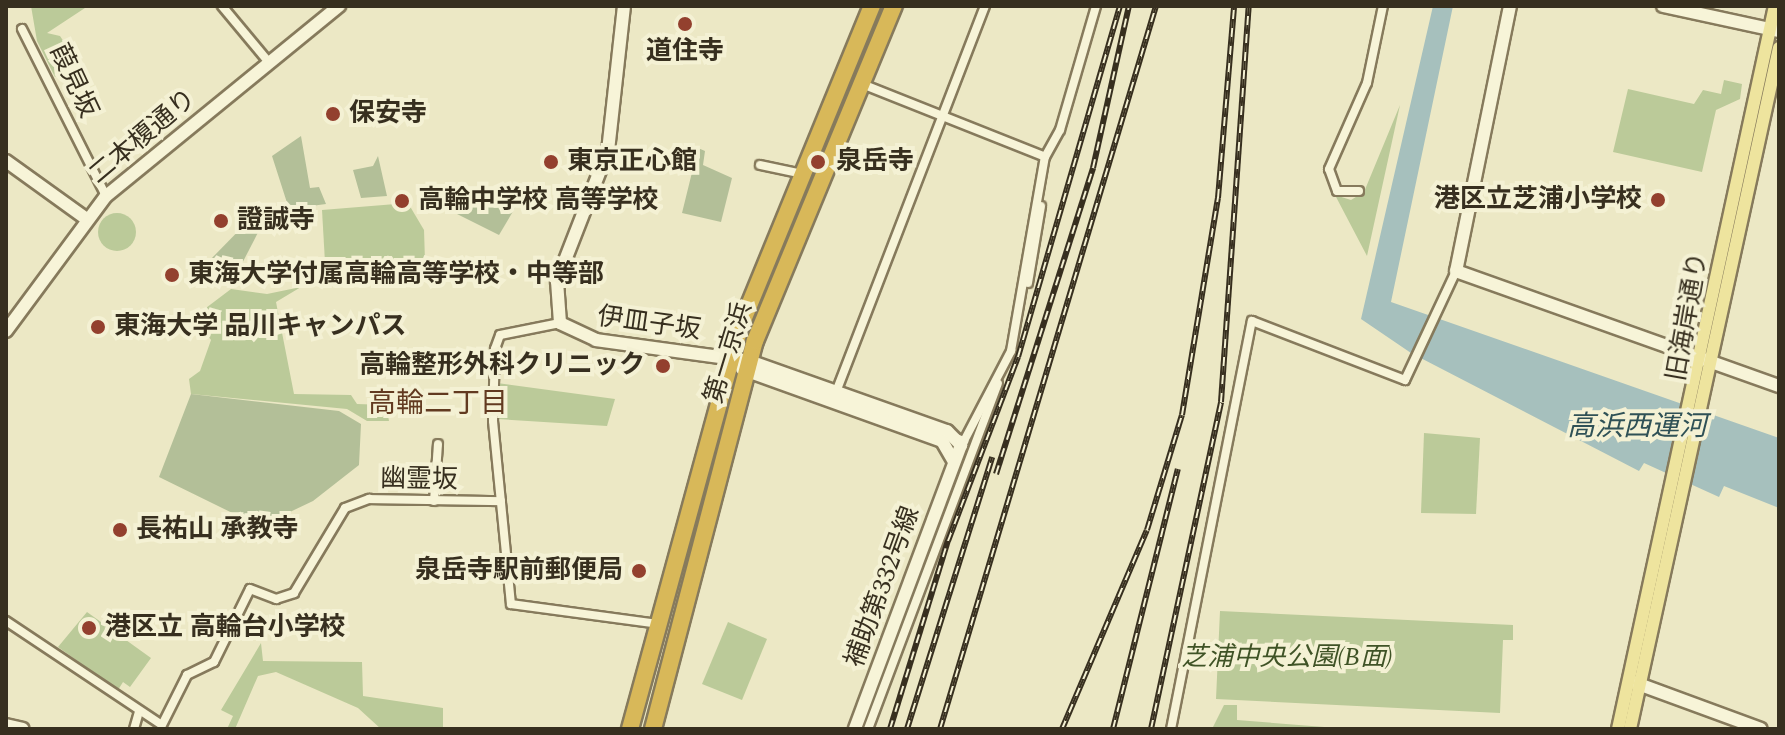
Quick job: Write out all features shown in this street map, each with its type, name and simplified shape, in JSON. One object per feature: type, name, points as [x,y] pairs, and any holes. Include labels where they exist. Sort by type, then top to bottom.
[{"type":"highway","name":"第一京浜","points":[[630,729],[730,359],[872,6]]},
{"type":"highway","name":"第一京浜","points":[[653,729],[747,366],[894,6]]},
{"type":"main road","name":"旧海岸通り","points":[[1618,729],[1634,682],[1698,409],[1775,30],[1775,6]]},
{"type":"main road","name":"旧海岸通り","points":[[1707,359],[1779,48]]},
{"type":"main road","name":"旧海岸通り","points":[[1630,729],[1634,682]]},
{"type":"street","points":[[222,6],[267,60]]},
{"type":"street","name":"二本榎通り","points":[[6,331],[85,218],[106,196],[267,60],[339,6]]},
{"type":"street","name":"伊皿子坂","points":[[624,6],[608,150],[554,291],[560,323],[586,338],[730,359],[747,366]]},
{"type":"street","points":[[747,366],[837,392],[945,118],[985,6]]},
{"type":"street","points":[[868,729],[1011,351],[1038,240],[1045,157],[1060,130],[1096,6]]},
{"type":"street","points":[[1359,191],[1337,191],[1329,169],[1367,83],[1383,6]]},
{"type":"street","points":[[1171,729],[1252,321],[1405,380],[1456,271],[1510,6]]},
{"type":"street","points":[[1663,6],[1775,30]]},
{"type":"street","name":"葭見坂","points":[[22,29],[106,196]]},
{"type":"street","points":[[862,84],[1045,157]]},
{"type":"street","points":[[6,161],[85,218]]},
{"type":"street","points":[[760,165],[804,174]]},
{"type":"street","points":[[1456,271],[1779,386]]},
{"type":"street","points":[[560,323],[500,335],[492,384],[511,604],[658,624]]},
{"type":"street","points":[[747,366],[964,441],[1011,351]]},
{"type":"street","name":"補助第332号線","points":[[747,366],[947,431],[961,445],[855,729]]},
{"type":"street","points":[[434,501],[438,444]]},
{"type":"street","name":"幽霊坂","points":[[139,711],[162,725],[187,675],[214,662],[250,589],[276,599],[294,593],[345,508],[369,499],[501,501]]},
{"type":"street","points":[[6,621],[139,711],[134,729]]},
{"type":"street","points":[[1634,682],[1761,729]]},
{"type":"street","points":[[6,725],[23,729]]},
{"type":"green space","points":[[31,6],[88,6],[47,33],[60,36],[74,57],[55,77],[37,41]]},
{"type":"green space","points":[[1724,80],[1742,84],[1740,99],[1716,110],[1702,172],[1613,152],[1628,89],[1694,104],[1703,90],[1721,94]]},
{"type":"green space","points":[[1400,105],[1367,256],[1335,195],[1351,200],[1364,192]]},
{"type":"green space","points":[[301,136],[310,188],[319,187],[326,204],[289,209],[272,156]]},
{"type":"green space","points":[[698,148],[705,151],[703,165],[732,178],[721,222],[682,213]]},
{"type":"green space","points":[[378,156],[387,196],[361,198],[353,170],[373,166]]},
{"type":"green space","points":[[451,189],[499,195],[518,203],[499,235],[439,205],[435,193]]},
{"type":"green space","points":[[408,203],[424,230],[425,261],[325,262],[322,210]]},
{"type":"green space","points":[[260,209],[265,219],[234,279],[209,261]]},
{"type":"green space","points":[[117,213],[131,218],[136,232],[131,246],[117,251],[103,246],[98,232],[103,218]]},
{"type":"green space","points":[[301,287],[276,302],[294,394],[351,395],[357,404],[386,405],[389,421],[367,421],[347,409],[191,394],[189,379],[200,371],[211,340],[194,317],[231,289],[267,294]]},
{"type":"green space","points":[[497,383],[615,399],[607,426],[498,419]]},
{"type":"green space","points":[[191,394],[339,411],[361,424],[359,465],[313,501],[271,521],[267,530],[159,477]]},
{"type":"green space","points":[[1424,433],[1480,438],[1476,514],[1421,513]]},
{"type":"green space","name":"芝浦中央公園(B面)","points":[[1220,611],[1513,625],[1513,640],[1503,640],[1500,713],[1216,699]]},
{"type":"green space","points":[[87,612],[151,658],[130,687],[123,682],[118,690],[58,647]]},
{"type":"green space","points":[[728,622],[767,639],[742,700],[702,684]]},
{"type":"green space","points":[[261,643],[263,661],[362,662],[363,696],[443,708],[443,729],[381,729],[358,708],[276,672],[258,676],[235,729],[227,729],[233,716],[221,710]]},
{"type":"green space","points":[[1224,705],[1237,705],[1237,720],[1350,729],[1212,729]]},
{"type":"water","name":"高浜西運河","points":[[1433,6],[1453,6],[1391,302],[1779,438],[1779,508],[1724,486],[1719,497],[1644,463],[1639,471],[1411,353],[1361,319]]},
{"type":"railway","points":[[890,729],[948,541],[1018,357],[1120,6]]},
{"type":"railway","points":[[996,474],[1093,168],[1129,6]]},
{"type":"railway","points":[[940,729],[1156,6]]},
{"type":"railway","points":[[1062,729],[1147,530],[1182,415],[1218,198],[1234,6]]},
{"type":"railway","points":[[1151,729],[1221,402],[1249,6]]},
{"type":"railway","points":[[907,729],[992,457]]},
{"type":"railway","points":[[1113,729],[1178,469]]},
{"type":"place","name":"道住寺","points":[[685,24]]},
{"type":"place","name":"保安寺","points":[[333,114]]},
{"type":"place","name":"東京正心館","points":[[551,162]]},
{"type":"place","name":"泉岳寺","points":[[818,162]]},
{"type":"place","name":"港区立芝浦小学校","points":[[1658,200]]},
{"type":"place","name":"高輪中学校 高等学校","points":[[402,201]]},
{"type":"place","name":"證誠寺","points":[[221,221]]},
{"type":"place","name":"東海大学付属高輪高等学校・中等部","points":[[172,275]]},
{"type":"place","name":"東海大学 品川キャンパス","points":[[98,327]]},
{"type":"place","name":"高輪整形外科クリニック","points":[[663,366]]},
{"type":"place","name":"長祐山 承教寺","points":[[120,530]]},
{"type":"place","name":"泉岳寺駅前郵便局","points":[[639,571]]},
{"type":"place","name":"港区立 高輪台小学校","points":[[89,628]]},
{"type":"district","name":"高輪二丁目","points":[[438,404]]}]
